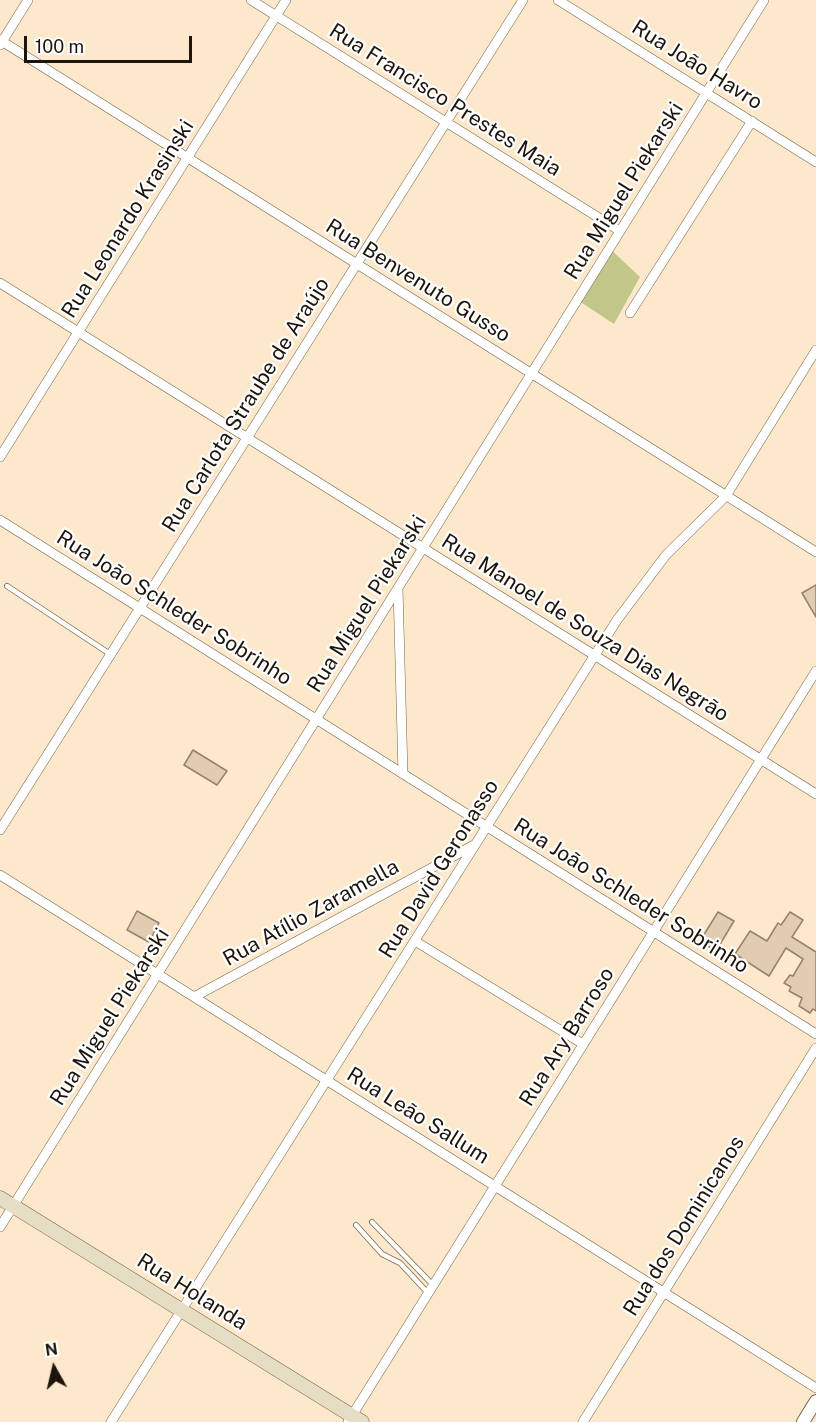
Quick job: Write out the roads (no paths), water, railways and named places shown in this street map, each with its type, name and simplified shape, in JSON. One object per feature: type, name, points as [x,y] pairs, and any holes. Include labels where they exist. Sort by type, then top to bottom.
[{"type":"main road","name":"Rua Holanda","points":[[0,1198],[182,1310],[354,1420]]},
{"type":"street","points":[[1,42],[28,0]]},
{"type":"street","name":"Rua Francisco Prestes Maia","points":[[252,0],[620,231]]},
{"type":"street","name":"Rua Leonardo Krasinski","points":[[0,457],[286,0]]},
{"type":"street","name":"Rua Carlota Straube de Araújo","points":[[0,830],[523,0]]},
{"type":"street","name":"Rua João Havro","points":[[558,0],[816,162]]},
{"type":"street","name":"Rua Miguel Piekarski","points":[[0,1227],[764,0]]},
{"type":"street","name":"Rua Benvenuto Gusso","points":[[1,42],[816,552]]},
{"type":"street","points":[[630,313],[752,121]]},
{"type":"street","name":"Rua Manoel de Souza Dias Negrão","points":[[0,283],[816,794]]},
{"type":"street","name":"Rua David Geronasso","points":[[111,1422],[633,597],[666,555],[726,496],[816,350]]},
{"type":"street","name":"Rua João Schleder Sobrinho","points":[[0,520],[816,1034]]},
{"type":"street","points":[[398,588],[404,774]]},
{"type":"street","name":"Rua Ary Barroso","points":[[354,1420],[431,1289],[816,671]]},
{"type":"street","name":"Rua Atílio Zaramella","points":[[194,997],[476,844]]},
{"type":"street","name":"Rua Leão Sallum","points":[[0,875],[816,1388]]},
{"type":"street","points":[[415,941],[584,1044]]},
{"type":"street","name":"Rua dos Dominicanos","points":[[583,1422],[816,1048]]},
{"type":"street","points":[[803,1422],[816,1401]]},
{"type":"lane","points":[[7,586],[111,655]]},
{"type":"lane","points":[[372,1222],[431,1289]]},
{"type":"lane","points":[[356,1225],[382,1254],[400,1263],[431,1289]]}]
